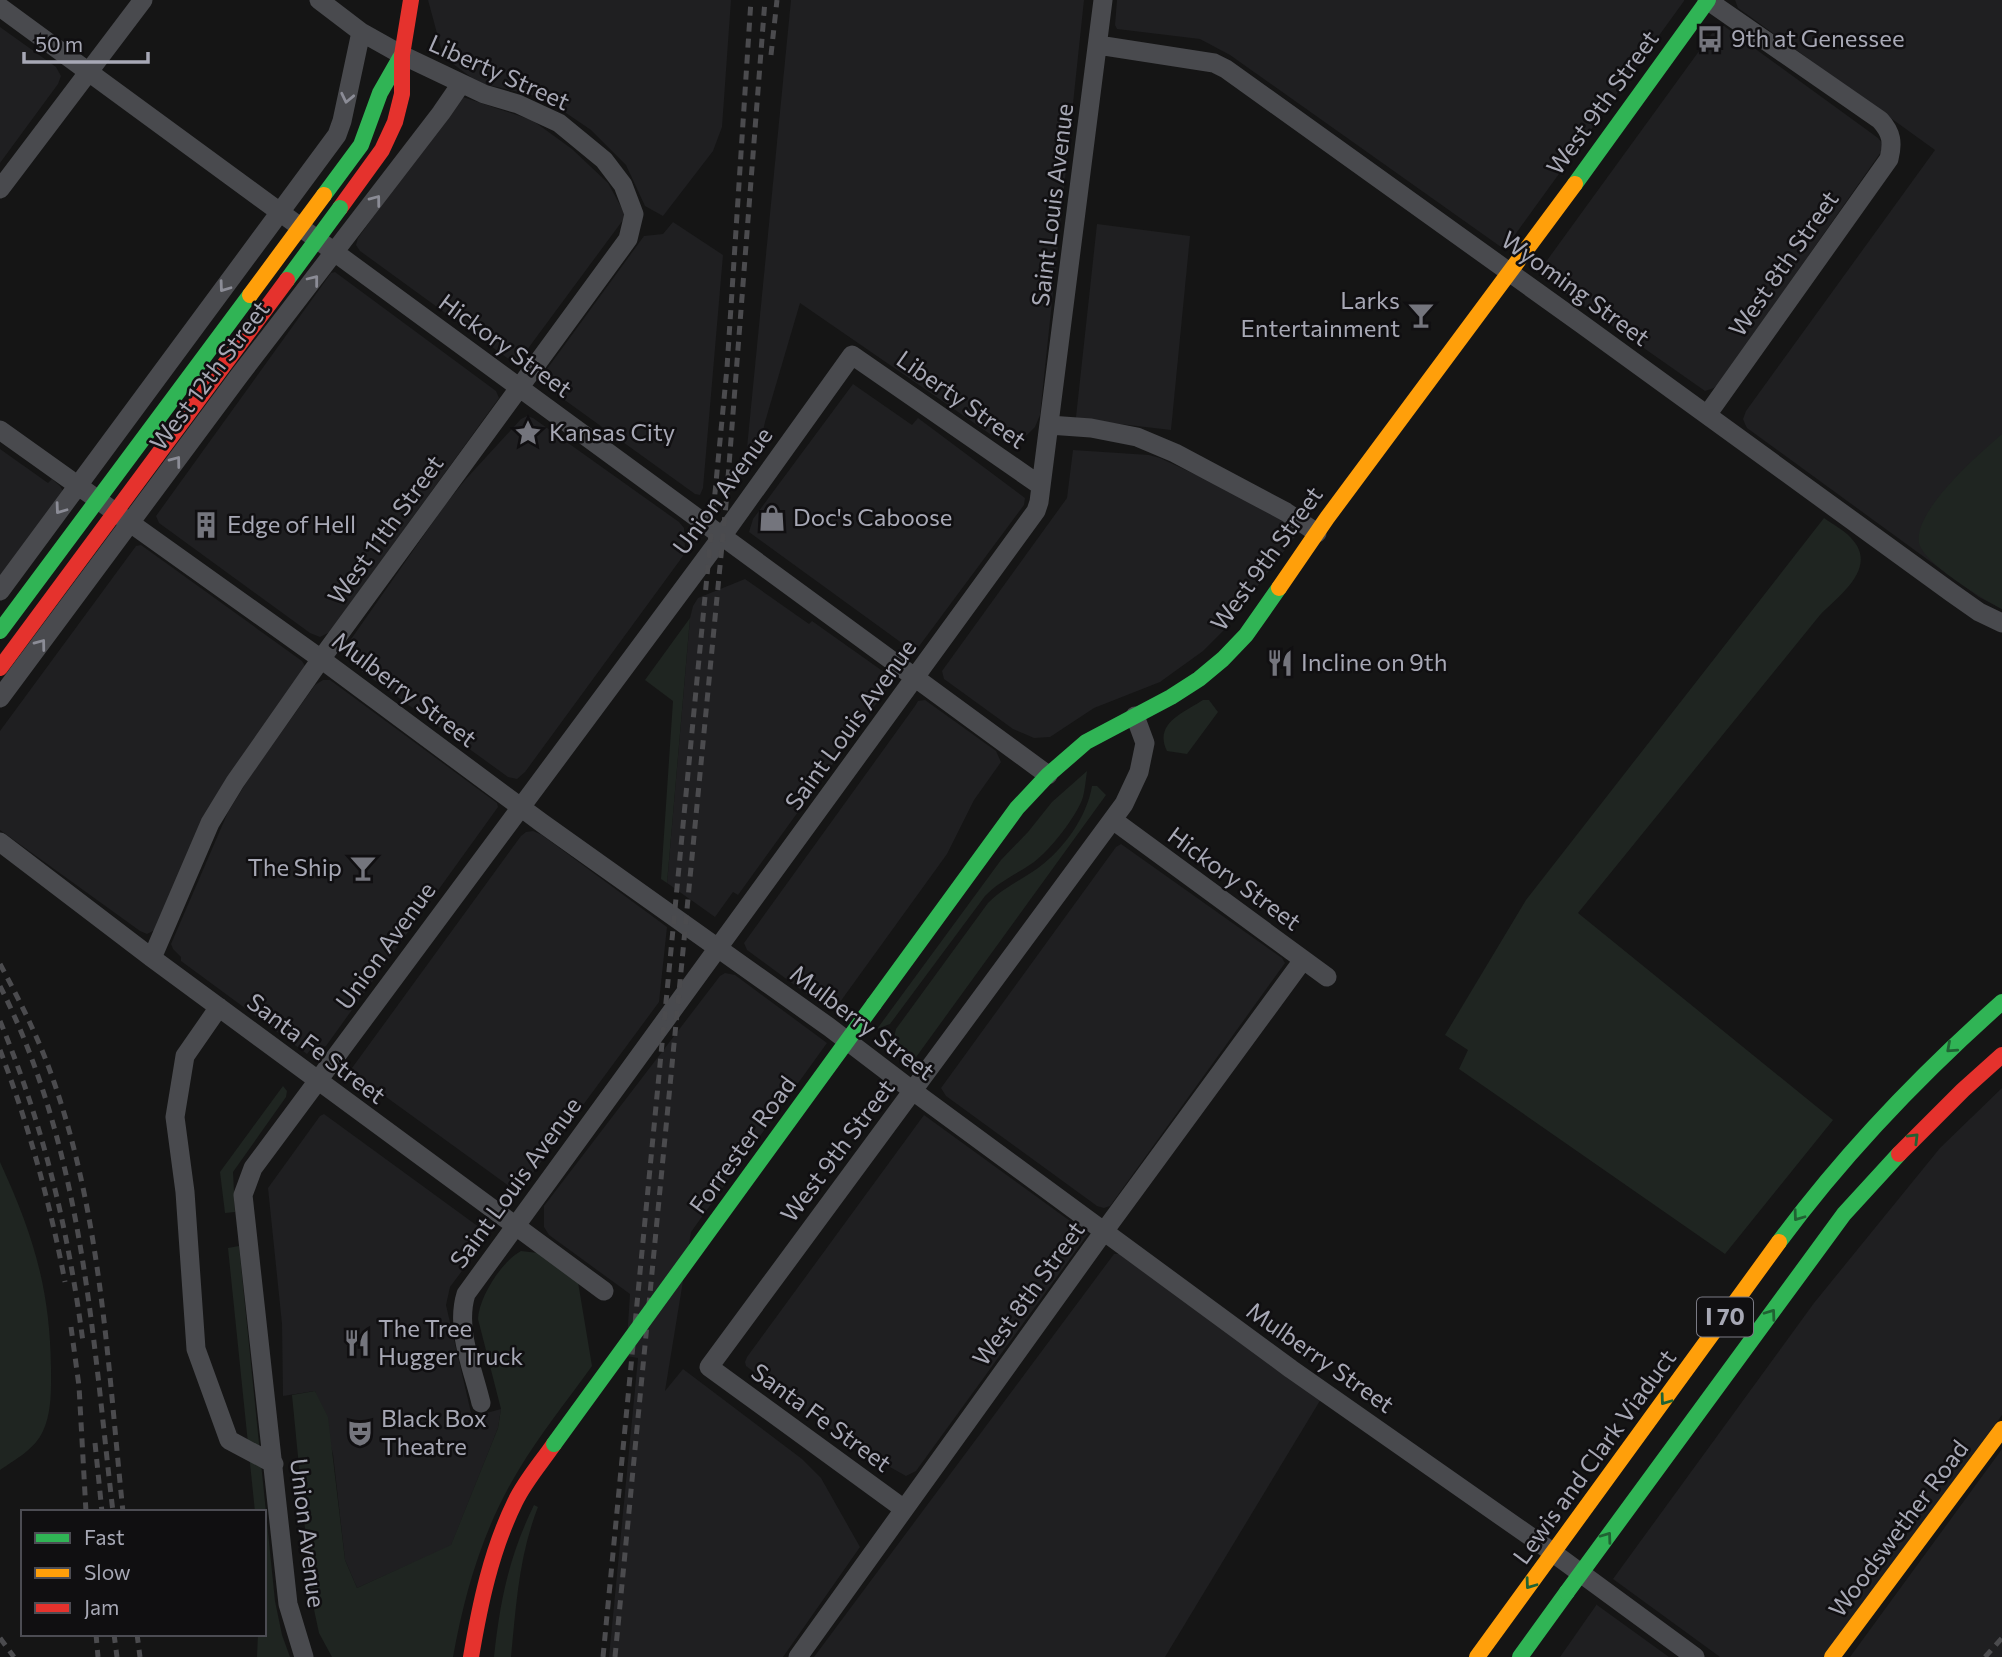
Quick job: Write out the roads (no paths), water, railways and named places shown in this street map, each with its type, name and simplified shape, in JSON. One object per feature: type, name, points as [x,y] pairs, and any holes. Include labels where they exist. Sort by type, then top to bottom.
[{"type":"main road","name":"West 12th Street","points":[[0,668],[382,150],[402,94],[402,55],[411,0]]},
{"type":"main road","name":"West 9th Street","points":[[1135,716],[1189,685],[1223,659],[1246,635],[1317,533],[1708,0]]},
{"type":"main road","name":"West 12th Street","points":[[0,631],[361,145],[380,93],[402,55]]},
{"type":"main road","name":"Forrester Road","points":[[471,1657],[495,1550],[516,1500],[554,1444],[1017,808],[1048,775],[1086,743],[1135,716]]},
{"type":"main road","name":"Lewis and Clark Viaduct","points":[[1477,1657],[1805,1207],[1856,1147],[1939,1058],[2002,1002]]},
{"type":"main road","name":"I 70","points":[[1520,1657],[1844,1214],[1899,1154],[2002,1055]]},
{"type":"main road","name":"Woodswether Road","points":[[1832,1657],[2002,1429]]},
{"type":"main road","points":[[1528,1657],[1567,1592]]},
{"type":"street","points":[[0,189],[143,0]]},
{"type":"street","name":"Liberty Street","points":[[319,0],[361,32],[402,55],[484,94],[518,104],[559,122],[604,160],[623,185],[634,214]]},
{"type":"street","name":"Saint Louis Avenue","points":[[481,1403],[463,1329],[462,1309],[466,1294],[1036,510],[1103,0]]},
{"type":"street","name":"West 8th Street","points":[[1707,415],[1889,159],[1893,144],[1888,129],[1880,120],[1708,0]]},
{"type":"street","name":"Hickory Street","points":[[0,7],[1048,775]]},
{"type":"street","name":"West 12th Street","points":[[0,591],[337,135],[361,32]]},
{"type":"street","name":"Wyoming Street","points":[[1098,45],[1214,63],[1226,69],[1952,593],[1979,612],[2002,623]]},
{"type":"street","name":"West 12th Street","points":[[0,698],[239,376],[442,113],[461,84]]},
{"type":"street","name":"West 11th Street","points":[[152,958],[210,823],[235,782],[321,659],[628,239],[634,214]]},
{"type":"street","points":[[119,488],[308,233]]},
{"type":"street","name":"Liberty Street","points":[[852,355],[1041,486]]},
{"type":"street","name":"Union Avenue","points":[[304,1657],[288,1604],[243,1195],[253,1168],[519,806],[723,535],[852,355]]},
{"type":"street","name":"Liberty Street","points":[[1049,425],[1091,428],[1137,437],[1175,453],[1286,512],[1317,533]]},
{"type":"street","name":"Mulberry Street","points":[[0,430],[829,1027],[1291,1369],[1541,1544],[1695,1657]]},
{"type":"street","name":"West 9th Street","points":[[709,1367],[1127,799],[1139,772],[1145,743],[1135,716]]},
{"type":"street","name":"Hickory Street","points":[[1113,820],[1327,977]]},
{"type":"street","name":"Santa Fe Street","points":[[0,842],[152,958],[604,1291]]},
{"type":"street","name":"West 8th Street","points":[[798,1657],[1104,1231],[1303,960]]},
{"type":"street","points":[[219,1007],[185,1056],[175,1117],[185,1192],[196,1349],[229,1440],[274,1464]]},
{"type":"street","name":"Santa Fe Street","points":[[709,1367],[904,1509]]},
{"type":"railway","points":[[603,1657],[727,368],[751,0]]},
{"type":"railway","points":[[615,1657],[726,504],[765,0]]},
{"type":"railway","points":[[771,55],[777,0]]},
{"type":"railway","points":[[0,964],[30,1023],[55,1085],[83,1189],[101,1296],[123,1510]]},
{"type":"railway","points":[[0,986],[28,1048],[50,1112],[67,1177],[90,1310],[113,1510]]},
{"type":"railway","points":[[0,1021],[42,1139],[62,1219],[83,1342]]},
{"type":"railway","points":[[0,1050],[38,1165],[65,1282]]},
{"type":"railway","points":[[71,1327],[79,1386],[86,1510]]},
{"type":"railway","points":[[95,1443],[102,1510]]},
{"type":"railway","points":[[96,1636],[98,1657]]},
{"type":"railway","points":[[114,1636],[117,1657]]},
{"type":"railway","points":[[137,1636],[140,1657]]},
{"type":"railway","points":[[0,1638],[14,1657]]},
{"type":"railway","points":[[1985,1657],[2002,1638]]},
{"type":"place","name":"9th at Genessee","points":[[1710,39]]},
{"type":"place","name":"Larks Entertainment","points":[[1421,315]]},
{"type":"place","name":"Kansas City","points":[[528,433]]},
{"type":"place","name":"Doc's Caboose","points":[[772,518]]},
{"type":"place","name":"Edge of Hell","points":[[206,525]]},
{"type":"place","name":"Incline on 9th","points":[[1280,663]]},
{"type":"place","name":"The Ship","points":[[363,868]]},
{"type":"place","name":"The Tree Hugger Truck","points":[[357,1343]]},
{"type":"place","name":"Black Box Theatre","points":[[360,1433]]}]
